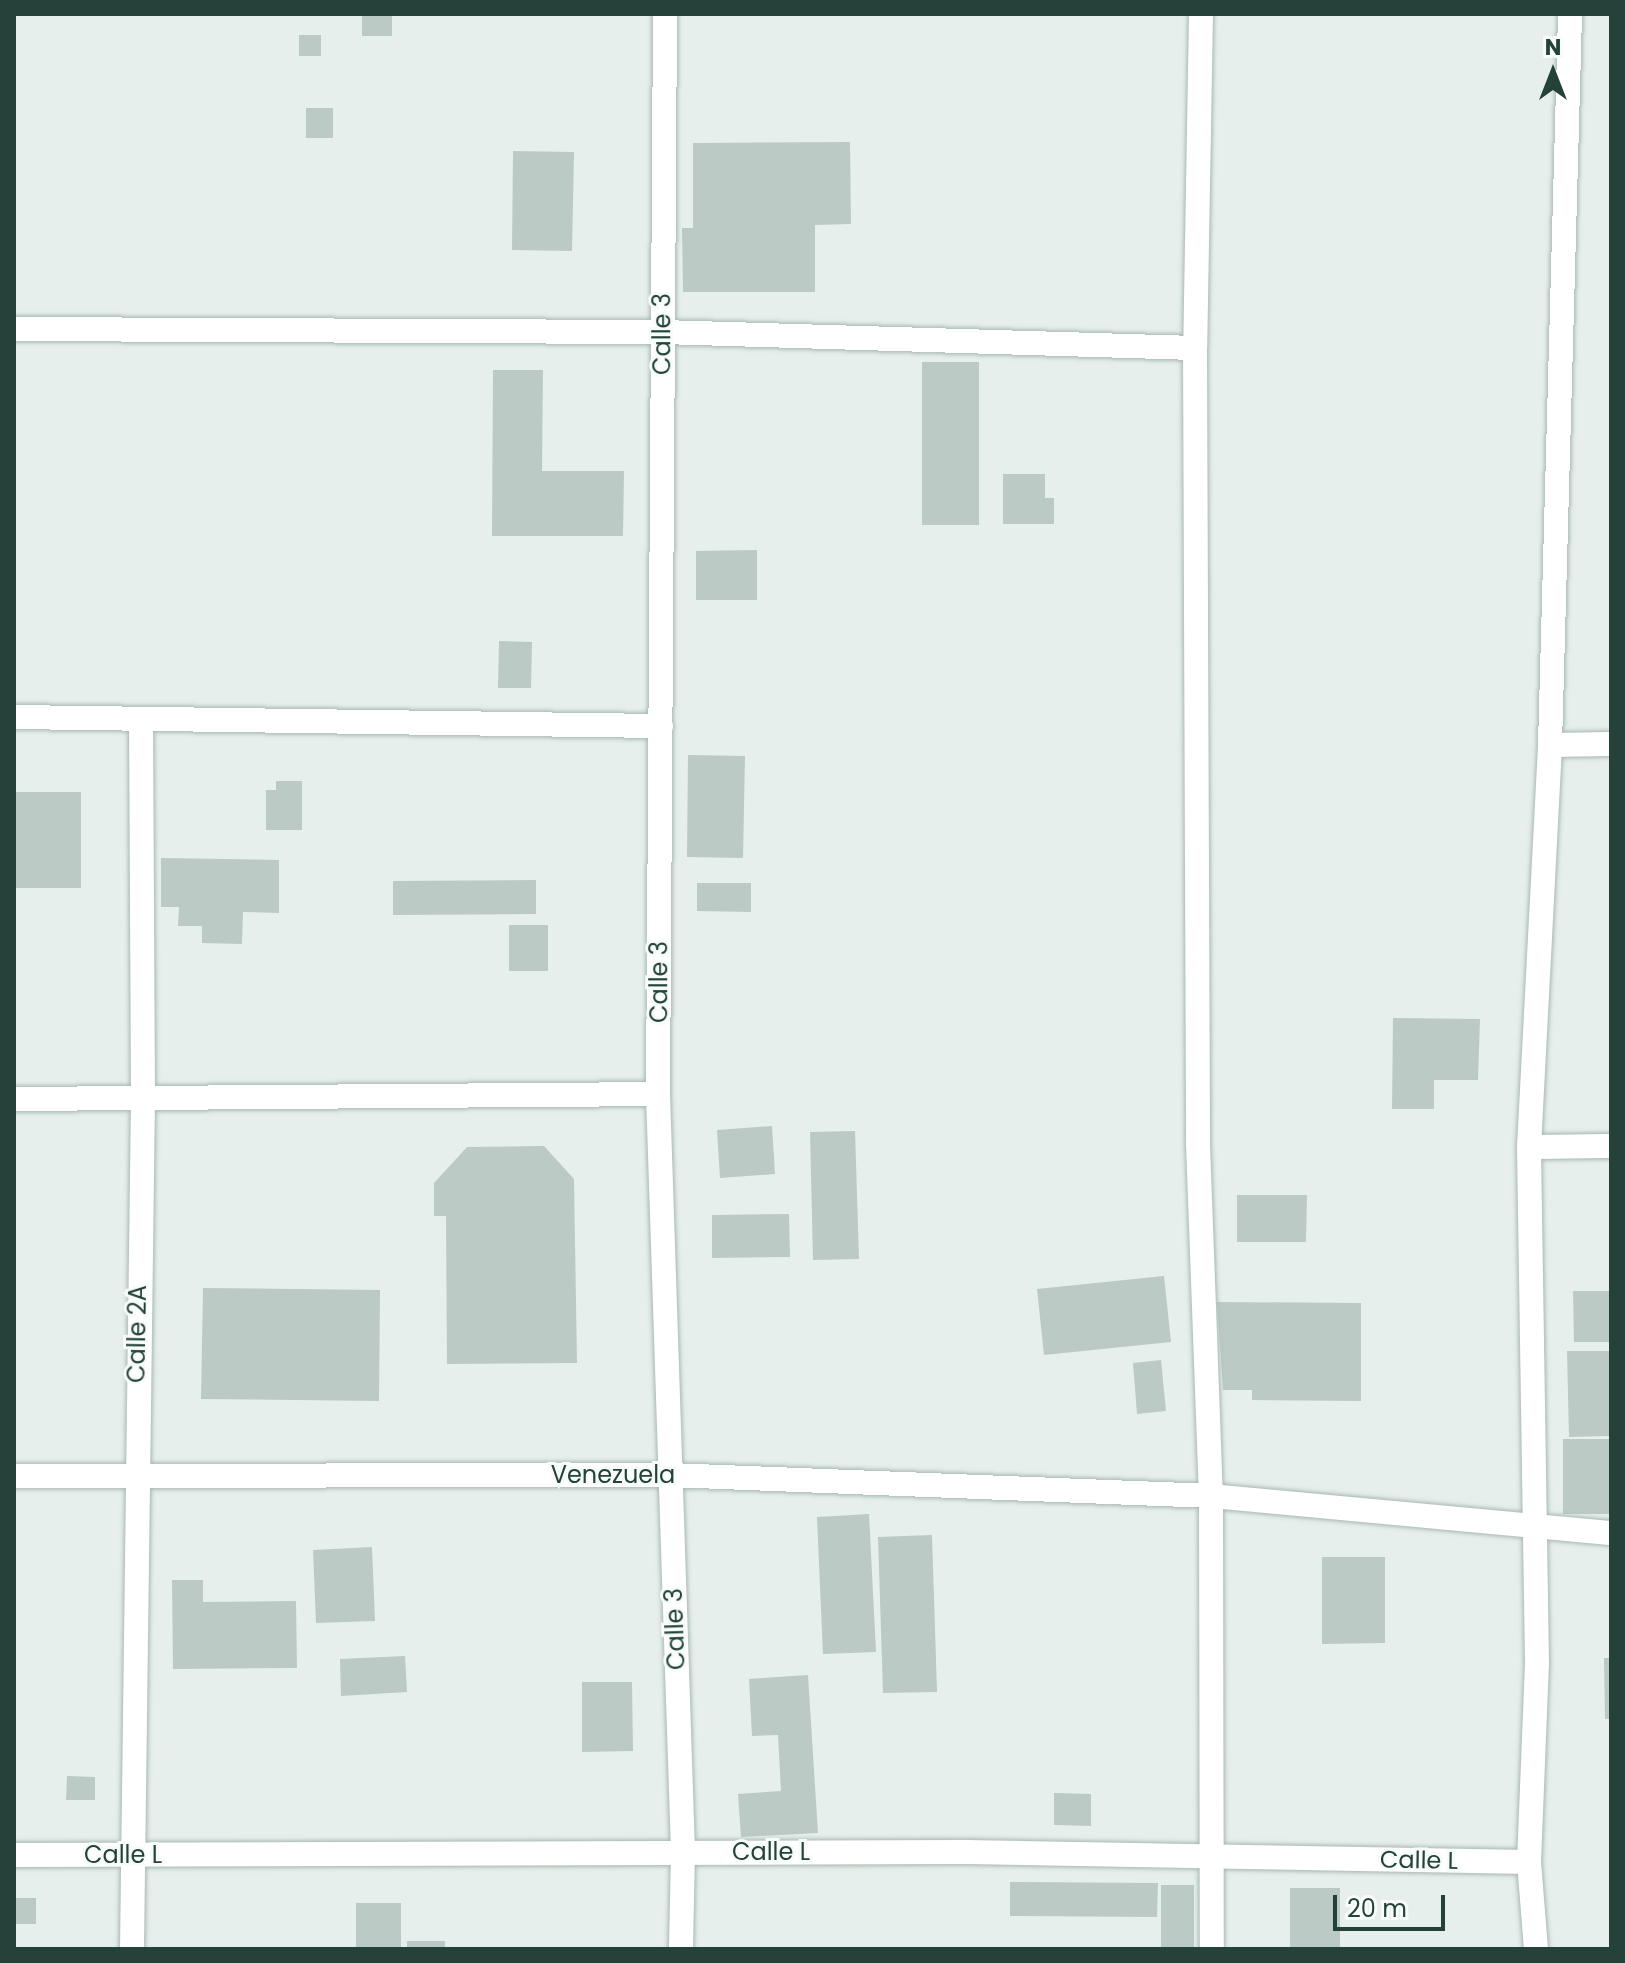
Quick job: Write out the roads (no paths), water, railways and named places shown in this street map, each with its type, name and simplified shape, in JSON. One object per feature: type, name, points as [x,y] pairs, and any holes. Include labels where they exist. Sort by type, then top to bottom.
[{"type":"street","name":"Calle 3","points":[[665,14],[658,1094],[683,1852],[681,1949]]},
{"type":"street","points":[[1201,14],[1195,348],[1198,1144],[1211,1496],[1208,1856],[1212,1949]]},
{"type":"street","points":[[1536,1949],[1529,1862],[1537,1529],[1529,1147],[1550,745],[1570,14]]},
{"type":"street","points":[[14,329],[662,332],[1195,348]]},
{"type":"street","points":[[14,717],[661,726]]},
{"type":"street","name":"Calle 2A","points":[[132,1949],[134,1475],[143,1098],[141,719]]},
{"type":"street","points":[[1550,745],[1611,744]]},
{"type":"street","points":[[14,1099],[658,1094]]},
{"type":"street","points":[[1529,1147],[1611,1146]]},
{"type":"street","name":"Venezuela","points":[[14,1476],[670,1475],[1211,1496],[1537,1529],[1611,1533]]},
{"type":"street","name":"Calle L","points":[[14,1855],[683,1852],[1529,1862]]}]
